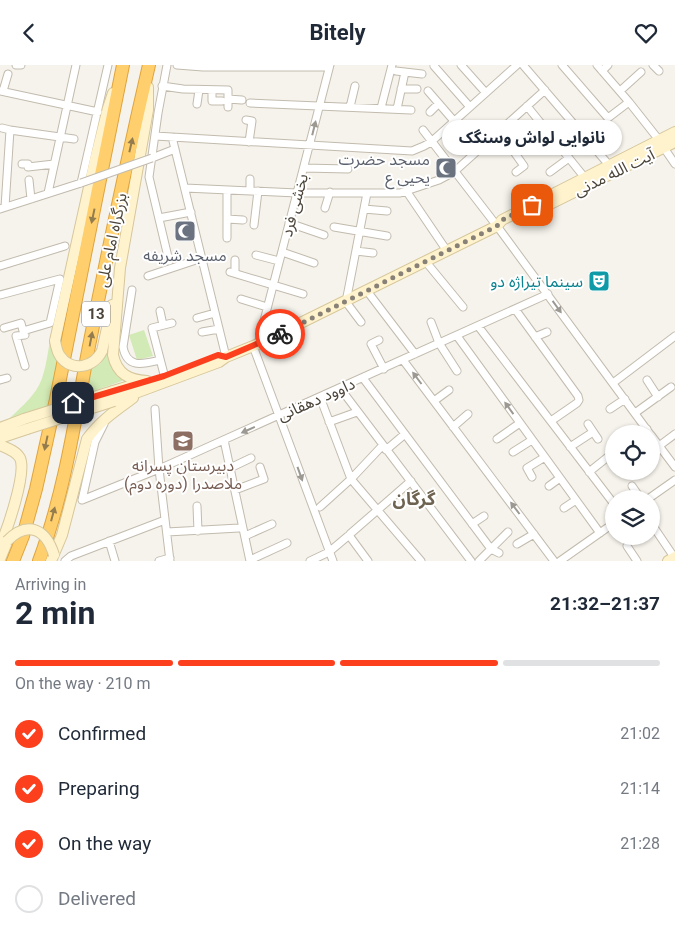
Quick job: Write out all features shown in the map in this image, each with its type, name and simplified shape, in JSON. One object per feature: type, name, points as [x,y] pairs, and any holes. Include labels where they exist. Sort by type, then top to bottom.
[{"type":"highway","name":"بزرگراه امام علی","points":[[13,561],[23,536],[36,489],[123,67]]},
{"type":"highway","name":"بزرگراه امام علی","points":[[38,561],[46,542],[64,471],[124,175],[148,69]]},
{"type":"main road","points":[[123,67],[108,108],[69,271],[55,341],[60,356],[65,361],[83,366],[90,364],[98,358],[102,351],[120,268],[148,110],[148,69]]},
{"type":"main road","name":"آیت الله مدنی","points":[[114,396],[165,379],[218,355],[226,357],[255,345],[346,302],[497,226],[506,225],[661,144],[675,132]]},
{"type":"main road","name":"آیت الله مدنی","points":[[661,144],[675,142]]},
{"type":"main road","name":"آیت الله مدنی","points":[[497,226],[502,220],[585,177],[612,169]]},
{"type":"main road","points":[[120,268],[113,355],[118,368],[129,378],[148,384]]},
{"type":"main road","points":[[52,558],[62,535],[87,439],[96,426],[148,384]]},
{"type":"main road","points":[[0,428],[24,419],[114,396]]},
{"type":"main road","points":[[0,437],[27,429],[114,396]]},
{"type":"main road","points":[[0,445],[15,453],[20,458],[22,466],[19,486],[0,559]]},
{"type":"main road","points":[[4,543],[21,530],[38,531],[46,536],[50,543],[52,558]]},
{"type":"street","points":[[16,65],[21,65]]},
{"type":"street","points":[[48,193],[76,65]]},
{"type":"street","points":[[80,183],[108,65]]},
{"type":"street","points":[[167,65],[162,86],[149,177],[169,261]]},
{"type":"street","points":[[177,65],[329,66]]},
{"type":"street","points":[[461,65],[486,93]]},
{"type":"street","points":[[154,136],[406,152],[418,149],[431,141],[517,65]]},
{"type":"street","points":[[523,65],[612,169]]},
{"type":"street","points":[[562,65],[608,118],[629,101]]},
{"type":"street","points":[[608,65],[599,68],[629,101],[675,164]]},
{"type":"street","name":"بخشی فرد","points":[[255,345],[273,285],[329,66]]},
{"type":"street","points":[[434,66],[470,107]]},
{"type":"street","points":[[381,108],[394,68],[405,72],[422,74]]},
{"type":"street","points":[[620,91],[641,71]]},
{"type":"street","points":[[397,109],[405,72]]},
{"type":"street","points":[[8,74],[1,91],[98,112]]},
{"type":"street","points":[[162,86],[228,91],[226,102]]},
{"type":"street","points":[[350,107],[355,87]]},
{"type":"street","points":[[180,98],[183,89]]},
{"type":"street","points":[[401,89],[417,89]]},
{"type":"street","points":[[197,104],[199,90]]},
{"type":"street","points":[[212,90],[212,101],[242,100]]},
{"type":"street","points":[[185,188],[297,193],[406,192],[454,172],[545,90]]},
{"type":"street","points":[[428,91],[454,121]]},
{"type":"street","points":[[250,103],[411,110]]},
{"type":"street","points":[[430,113],[438,104]]},
{"type":"street","points":[[526,106],[585,177]]},
{"type":"street","points":[[246,120],[252,121],[249,142]]},
{"type":"street","points":[[74,139],[6,129],[2,208],[80,183],[175,149]]},
{"type":"street","points":[[423,130],[497,226],[644,425]]},
{"type":"street","points":[[500,132],[524,166],[516,172]]},
{"type":"street","points":[[172,137],[226,357]]},
{"type":"street","points":[[550,172],[569,158]]},
{"type":"street","points":[[22,164],[28,164],[28,167],[54,164]]},
{"type":"street","points":[[304,168],[348,169]]},
{"type":"street","points":[[250,179],[254,191],[254,225]]},
{"type":"street","points":[[29,180],[31,199]]},
{"type":"street","points":[[227,190],[228,238]]},
{"type":"street","points":[[325,208],[330,192]]},
{"type":"street","points":[[406,192],[447,251]]},
{"type":"street","points":[[361,322],[346,302],[367,193]]},
{"type":"street","points":[[364,209],[387,211]]},
{"type":"street","points":[[159,218],[191,212]]},
{"type":"street","points":[[227,219],[243,220]]},
{"type":"street","points":[[289,223],[324,235]]},
{"type":"street","points":[[334,227],[387,236]]},
{"type":"street","points":[[0,266],[65,246]]},
{"type":"street","points":[[282,251],[314,263]]},
{"type":"street","points":[[356,251],[373,253]]},
{"type":"street","points":[[256,255],[279,261]]},
{"type":"street","points":[[148,276],[202,259]]},
{"type":"street","points":[[235,260],[232,272],[303,294]]},
{"type":"street","points":[[426,262],[463,307]]},
{"type":"street","points":[[0,295],[60,279],[50,323],[23,331]]},
{"type":"street","points":[[132,290],[123,347],[124,352],[127,358],[136,363],[146,364],[160,361]]},
{"type":"street","points":[[367,291],[415,355]]},
{"type":"street","name":"داوود دهقانی","points":[[110,414],[95,442],[82,500],[160,469],[548,294]]},
{"type":"street","points":[[241,299],[267,307]]},
{"type":"street","points":[[515,309],[578,396],[579,400],[577,403],[551,421]]},
{"type":"street","points":[[160,311],[163,325]]},
{"type":"street","points":[[197,318],[215,313]]},
{"type":"street","points":[[431,322],[439,343],[457,371]]},
{"type":"street","points":[[4,327],[21,323],[25,335],[16,336],[25,366]]},
{"type":"street","points":[[165,379],[152,328],[172,323]]},
{"type":"street","points":[[478,326],[605,492]]},
{"type":"street","points":[[202,332],[219,329]]},
{"type":"street","points":[[535,337],[547,332]]},
{"type":"street","points":[[457,335],[600,533]]},
{"type":"street","points":[[613,383],[672,338],[675,347]]},
{"type":"street","points":[[379,339],[371,344],[384,369]]},
{"type":"street","points":[[255,345],[278,416],[332,561]]},
{"type":"street","points":[[403,360],[554,561]]},
{"type":"street","points":[[363,378],[491,549],[499,553]]},
{"type":"street","points":[[647,381],[658,397]]},
{"type":"street","points":[[635,413],[671,387]]},
{"type":"street","points":[[340,388],[471,561]]},
{"type":"street","points":[[434,401],[449,390]]},
{"type":"street","points":[[320,397],[351,479],[420,561]]},
{"type":"street","points":[[610,409],[625,399]]},
{"type":"street","points":[[155,409],[170,559],[159,561]]},
{"type":"street","points":[[329,422],[358,412]]},
{"type":"street","points":[[454,427],[468,414]]},
{"type":"street","points":[[497,439],[520,423]]},
{"type":"street","points":[[588,424],[598,439]]},
{"type":"street","points":[[570,447],[593,432]]},
{"type":"street","points":[[320,507],[384,447],[405,434]]},
{"type":"street","points":[[675,434],[660,446],[675,467]]},
{"type":"street","points":[[224,440],[250,560],[287,543]]},
{"type":"street","points":[[513,452],[532,440]]},
{"type":"street","points":[[532,477],[527,468],[545,457]]},
{"type":"street","points":[[230,468],[251,459]]},
{"type":"street","points":[[589,472],[605,461]]},
{"type":"street","points":[[235,490],[264,479],[260,467]]},
{"type":"street","points":[[549,486],[560,478]]},
{"type":"street","points":[[660,491],[675,480]]},
{"type":"street","points":[[310,561],[329,552],[349,536],[410,481]]},
{"type":"street","points":[[632,486],[635,490]]},
{"type":"street","points":[[564,507],[576,500]]},
{"type":"street","points":[[197,506],[198,531]]},
{"type":"street","points":[[472,524],[484,516]]},
{"type":"street","points":[[65,561],[71,556],[165,520]]},
{"type":"street","points":[[244,535],[272,524]]},
{"type":"street","points":[[167,532],[238,528]]},
{"type":"street","points":[[563,560],[605,529]]},
{"type":"street","points":[[479,561],[508,532]]},
{"type":"street","points":[[517,544],[534,534]]},
{"type":"street","points":[[349,536],[368,561]]},
{"type":"street","points":[[660,538],[672,558]]},
{"type":"street","points":[[109,541],[115,561]]},
{"type":"street","points":[[627,546],[637,561]]},
{"type":"green space","points":[[144,330],[153,356],[137,360],[129,335]]},
{"type":"green space","points":[[51,336],[58,361],[48,407],[9,419],[29,399],[41,382]]},
{"type":"green space","points":[[109,349],[112,366],[123,379],[122,381],[85,394],[91,369],[100,364]]},
{"type":"way so far","points":[[280,334],[497,226],[502,220],[532,205]]},
{"type":"place","name":"مسجد حضرت یحیی ع","points":[[446,168]]},
{"type":"place","name":"نانوایی لواش وسنگک","points":[[532,205]]},
{"type":"place","name":"مسجد شریفه","points":[[185,231]]},
{"type":"place","name":"سینما تیراژه دو","points":[[599,281]]},
{"type":"place","name":"دبيرستان پسرانه ملاصدرا (دوره دوم)","points":[[183,441]]},
{"type":"district","name":"گرگان","points":[[414,499]]},
{"type":"route","points":[[73,403],[164,376],[218,355],[226,357],[280,334]]}]
